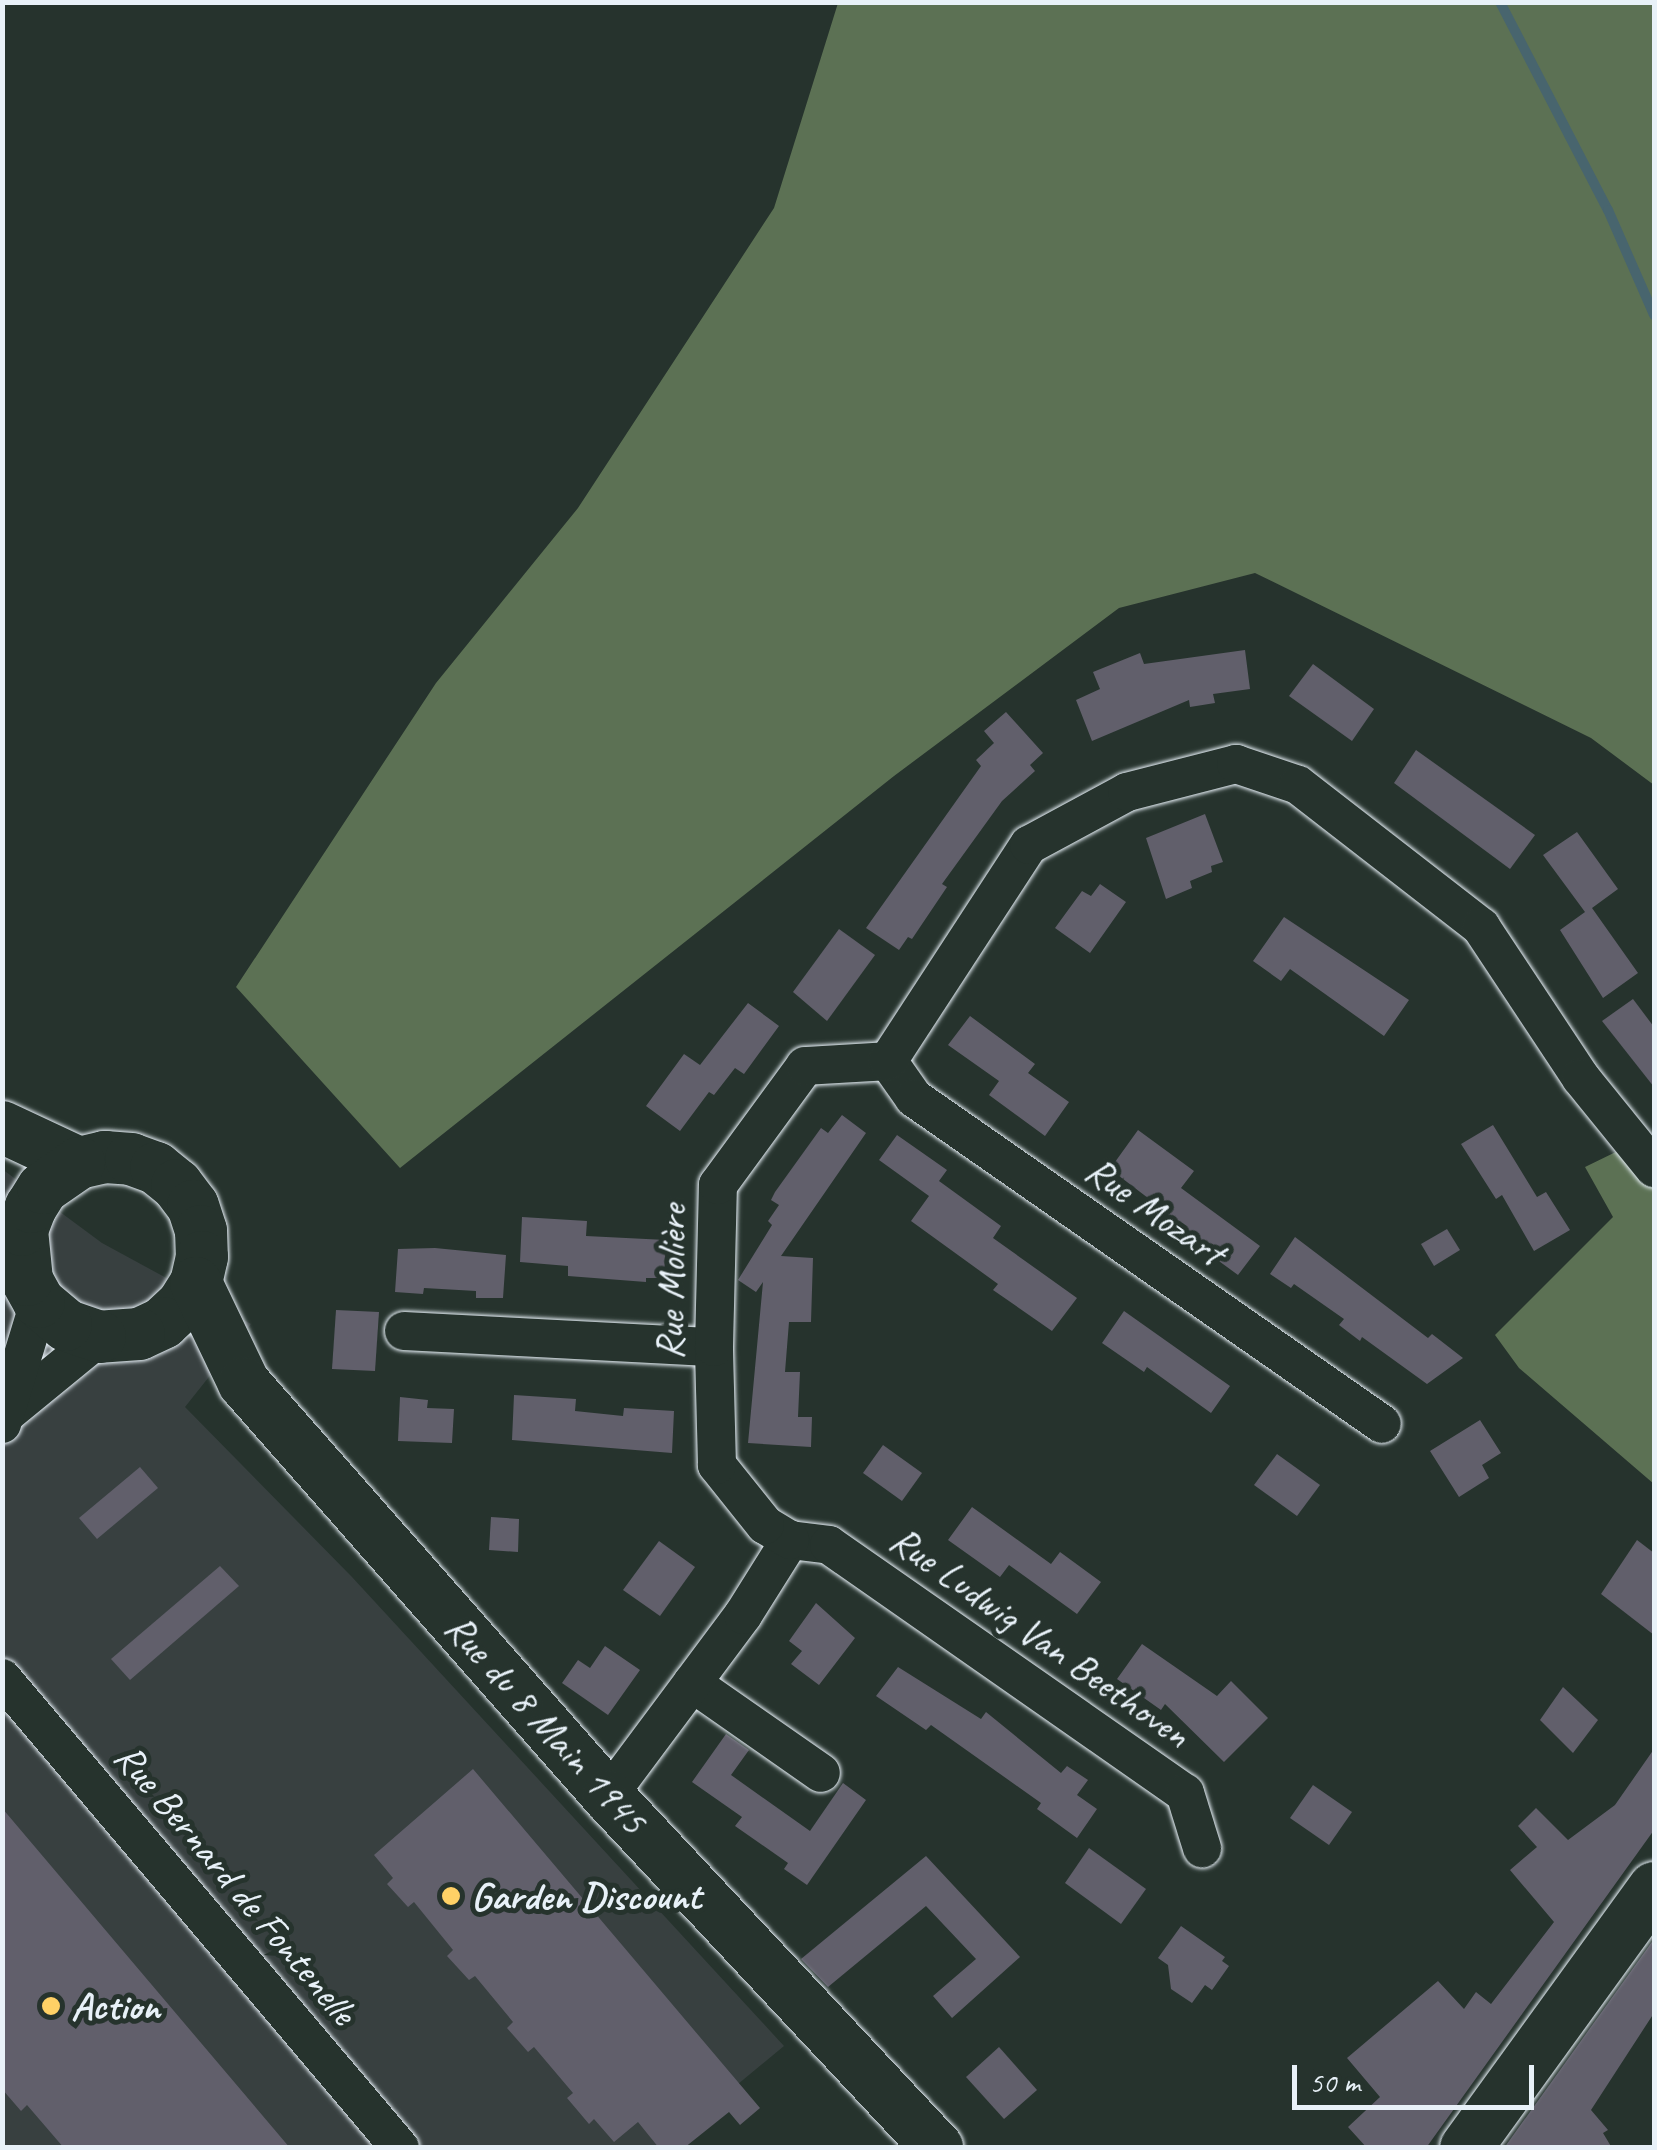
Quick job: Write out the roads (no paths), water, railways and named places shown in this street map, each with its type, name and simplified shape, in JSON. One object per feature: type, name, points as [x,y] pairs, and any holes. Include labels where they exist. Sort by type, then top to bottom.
[{"type":"main road","points":[[2,1127],[79,1163]]},
{"type":"main road","points":[[2,1146],[30,1207]]},
{"type":"main road","points":[[119,1336],[162,1323],[182,1306],[196,1283],[202,1258],[201,1231],[193,1206],[177,1184],[156,1168],[131,1159],[105,1157],[79,1163],[43,1188],[30,1207],[22,1230],[22,1256],[39,1302],[66,1326],[119,1336],[244,1383]]},
{"type":"main road","points":[[196,1283],[244,1383]]},
{"type":"main road","name":"Rue du 8 Main 1945","points":[[244,1383],[608,1796],[937,2148]]},
{"type":"main road","points":[[1466,2148],[1654,1888]]},
{"type":"street","points":[[888,1061],[1029,845],[1127,792],[1236,764],[1298,785],[1481,928],[1581,1078],[1654,1168]]},
{"type":"street","name":"Rue Molière","points":[[790,1540],[765,1525],[717,1465],[714,1346],[718,1184],[804,1066],[888,1061]]},
{"type":"street","name":"Rue Mozart","points":[[888,1061],[914,1098],[1382,1424]]},
{"type":"street","points":[[5,1418],[39,1302]]},
{"type":"street","points":[[404,1332],[714,1346]]},
{"type":"street","points":[[5,1418],[119,1336]]},
{"type":"street","points":[[608,1796],[790,1540]]},
{"type":"street","name":"Rue Ludwig Van Beethoven","points":[[790,1540],[829,1545],[1185,1793],[1202,1848]]},
{"type":"street","name":"Rue Bernard de Fontenelle","points":[[2,1678],[400,2148]]},
{"type":"street","points":[[692,1683],[821,1772]]},
{"type":"waterway","points":[[1500,2],[1608,210],[1654,315]]},
{"type":"place","name":"Garden Discount","points":[[451,1896]]},
{"type":"place","name":"Action","points":[[51,2006]]}]
